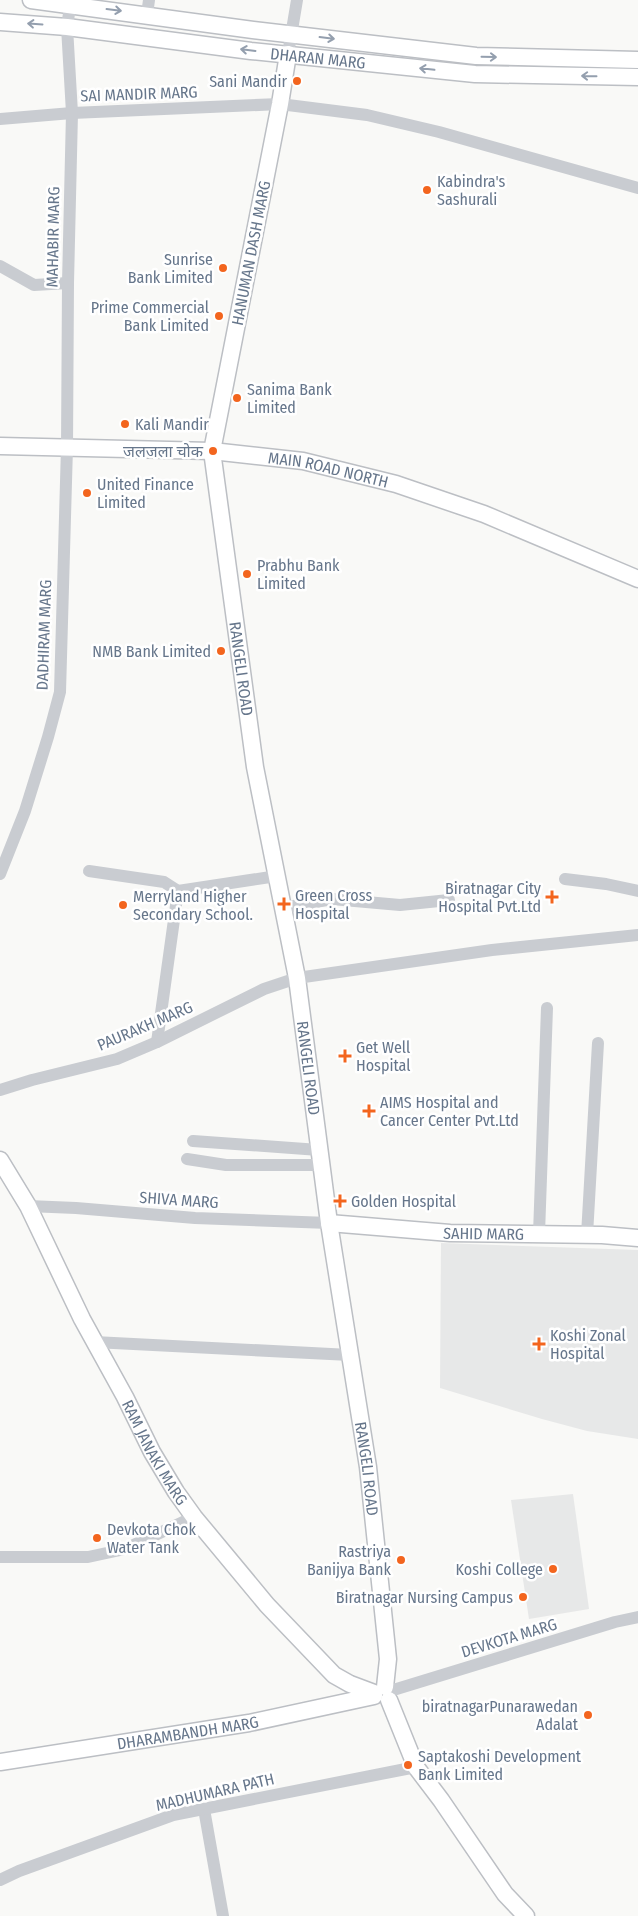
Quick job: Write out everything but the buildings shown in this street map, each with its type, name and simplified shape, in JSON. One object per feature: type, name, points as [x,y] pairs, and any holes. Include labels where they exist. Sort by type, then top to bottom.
[{"type":"main road","name":"DHARAN MARG","points":[[31,0],[148,7],[253,30],[476,56],[638,60]]},
{"type":"main road","name":"DHARAN MARG","points":[[0,22],[67,27],[288,54],[475,74],[638,77]]},
{"type":"main road","name":"HANUMAN DASH MARG","points":[[212,451],[280,104],[288,54]]},
{"type":"main road","name":"MAIN ROAD NORTH","points":[[0,446],[212,451],[303,461],[396,484],[484,514],[638,578]]},
{"type":"main road","name":"RANGELI ROAD","points":[[212,451],[255,767],[297,978],[329,1223],[368,1468],[388,1659],[382,1693]]},
{"type":"main road","name":"RAM JANAKI MARG","points":[[0,1160],[28,1206],[94,1342],[125,1397],[152,1452],[176,1492],[194,1517],[268,1605],[334,1675],[350,1684],[382,1693]]},
{"type":"main road","name":"SAHID MARG","points":[[329,1223],[450,1234],[587,1235],[638,1238]]},
{"type":"main road","name":"DHARAMBANDH MARG","points":[[0,1762],[249,1723],[382,1693]]},
{"type":"main road","points":[[382,1693],[416,1767],[441,1800],[505,1894],[526,1916]]},
{"type":"street","points":[[288,54],[297,0]]},
{"type":"street","name":"MAHABIR MARG","points":[[67,447],[72,113],[67,27],[71,2]]},
{"type":"street","name":"SAI MANDIR MARG","points":[[0,119],[72,113],[280,104],[367,115],[439,132],[638,188]]},
{"type":"street","points":[[0,266],[34,285],[68,283]]},
{"type":"street","name":"DADHIRAM MARG","points":[[0,874],[25,811],[60,692],[67,447]]},
{"type":"street","points":[[89,872],[164,882],[178,891],[277,876]]},
{"type":"street","points":[[565,879],[638,890]]},
{"type":"street","points":[[157,1042],[178,891]]},
{"type":"street","points":[[283,908],[332,899],[400,905],[449,900]]},
{"type":"street","name":"PAURAKH MARG","points":[[0,1090],[117,1059],[157,1042],[264,989],[297,978],[492,950],[638,935]]},
{"type":"street","points":[[539,1234],[547,1008]]},
{"type":"street","points":[[587,1235],[598,1043]]},
{"type":"street","points":[[193,1140],[320,1158]]},
{"type":"street","points":[[220,1164],[221,1143]]},
{"type":"street","points":[[187,1159],[220,1164],[320,1158]]},
{"type":"street","name":"SHIVA MARG","points":[[28,1206],[195,1218],[329,1223]]},
{"type":"street","points":[[94,1342],[350,1355]]},
{"type":"street","points":[[0,1557],[88,1556],[124,1550],[194,1517]]},
{"type":"street","name":"DEVKOTA MARG","points":[[382,1693],[615,1622],[638,1618]]},
{"type":"street","name":"MADHUMARA PATH","points":[[0,1880],[19,1871],[173,1815],[416,1767]]},
{"type":"street","points":[[204,1809],[223,1916]]},
{"type":"shaded area","name":"Koshi Zonal Hospital","points":[[441,1243],[638,1250],[638,1439],[587,1431],[440,1388]]},
{"type":"shaded area","name":"Koshi College","points":[[573,1494],[589,1609],[529,1619],[511,1500]]},
{"type":"place","name":"Sani Mandir","points":[[297,81]]},
{"type":"place","name":"Kabindra's Sashurali","points":[[427,190]]},
{"type":"place","name":"Sunrise Bank Limited","points":[[223,268]]},
{"type":"place","name":"Prime Commercial Bank Limited","points":[[219,316]]},
{"type":"place","name":"Sanima Bank Limited","points":[[237,398]]},
{"type":"place","name":"Kali Mandir","points":[[125,424]]},
{"type":"place","name":"जलजला चोक","points":[[213,451]]},
{"type":"place","name":"United Finance Limited","points":[[87,493]]},
{"type":"place","name":"Prabhu Bank Limited","points":[[247,574]]},
{"type":"place","name":"NMB Bank Limited","points":[[221,651]]},
{"type":"place","name":"Biratnagar City Hospital Pvt.Ltd","points":[[552,897]]},
{"type":"place","name":"Green Cross Hospital","points":[[284,904]]},
{"type":"place","name":"Merryland Higher Secondary School.","points":[[123,905]]},
{"type":"place","name":"Get Well Hospital","points":[[345,1056]]},
{"type":"place","name":"AIMS Hospital and Cancer Center Pvt.Ltd","points":[[369,1111]]},
{"type":"place","name":"Golden Hospital","points":[[340,1201]]},
{"type":"place","name":"Koshi Zonal Hospital","points":[[539,1344]]},
{"type":"place","name":"Devkota Chok Water Tank","points":[[97,1538]]},
{"type":"place","name":"Rastriya Banijya Bank","points":[[401,1560]]},
{"type":"place","name":"Koshi College","points":[[553,1569]]},
{"type":"place","name":"Biratnagar Nursing Campus","points":[[523,1597]]},
{"type":"place","name":"biratnagarPunarawedan Adalat","points":[[588,1715]]},
{"type":"place","name":"Saptakoshi Development Bank Limited","points":[[408,1765]]}]
